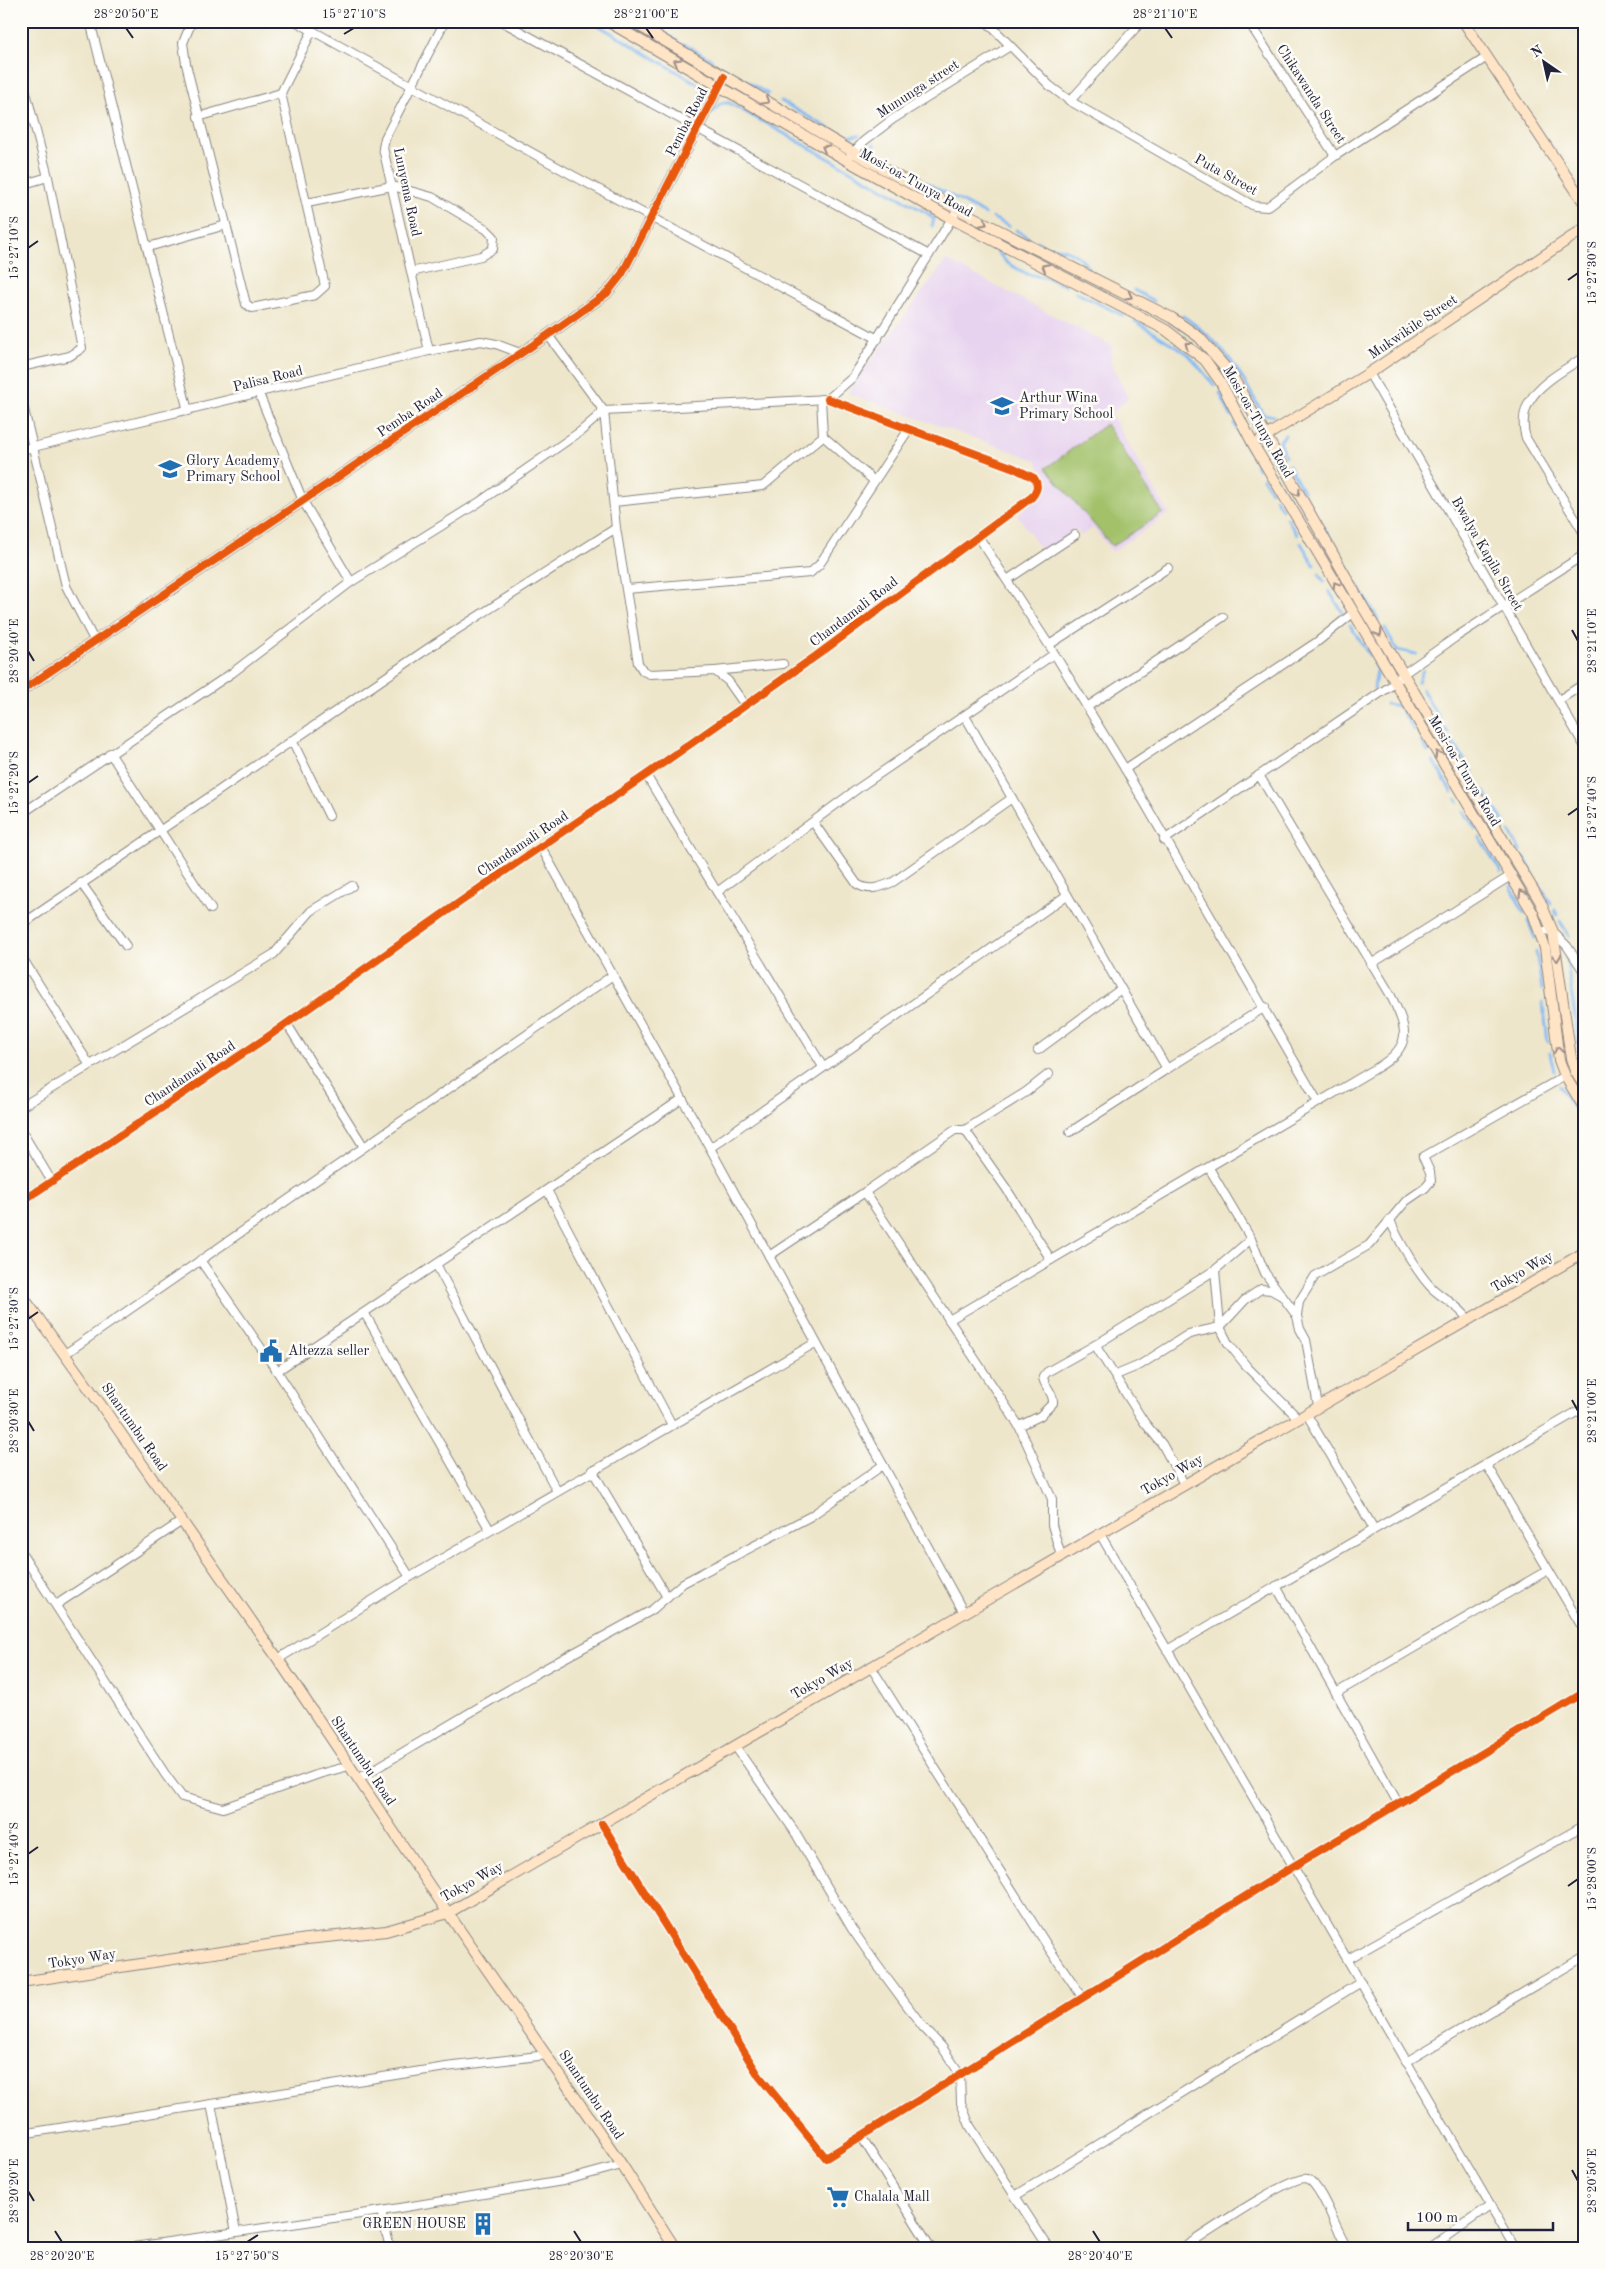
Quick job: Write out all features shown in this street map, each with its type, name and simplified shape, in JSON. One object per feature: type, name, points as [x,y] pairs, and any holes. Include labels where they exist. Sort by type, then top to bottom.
[{"type":"main road","name":"Mosi-oa-Tunya Road","points":[[607,21],[719,86],[1166,330],[1205,360],[1220,381],[1253,444],[1353,613],[1512,875],[1540,931],[1559,1060],[1565,1076],[1585,1110]]},
{"type":"main road","name":"Mosi-oa-Tunya Road","points":[[631,21],[850,156]]},
{"type":"main road","points":[[1463,21],[1585,204]]},
{"type":"main road","name":"Pemba Road","points":[[21,691],[548,335],[607,292],[622,274],[724,77]]},
{"type":"main road","name":"Mosi-oa-Tunya Road","points":[[954,214],[1160,312],[1186,327],[1210,348],[1231,374],[1265,437],[1403,674],[1523,869],[1540,901],[1553,932],[1571,1058],[1575,1071],[1585,1087]]},
{"type":"main road","name":"Mukwikile Street","points":[[1253,444],[1369,373],[1585,228]]},
{"type":"main road","name":"Tokyo Way","points":[[21,1982],[307,1939],[386,1931],[448,1913],[1585,1252]]},
{"type":"main road","name":"Shantumbu Road","points":[[21,1294],[278,1659],[448,1913],[622,2165],[675,2248]]},
{"type":"street","points":[[90,21],[188,411]]},
{"type":"street","points":[[192,21],[183,42],[198,117],[246,304],[257,307],[315,295],[325,286],[326,280],[281,93],[312,31]]},
{"type":"street","points":[[295,21],[652,218],[878,339]]},
{"type":"street","name":"Lunyema Road","points":[[429,351],[383,148],[385,138],[445,21]]},
{"type":"street","points":[[501,21],[929,256]]},
{"type":"street","name":"Puta Street","points":[[986,21],[1050,86],[1070,101],[1245,201],[1260,207],[1272,203],[1335,156],[1487,57]]},
{"type":"street","points":[[1070,101],[1142,21]]},
{"type":"street","name":"Chikawanda Street","points":[[1248,21],[1335,156]]},
{"type":"street","name":"Mununga street","points":[[850,156],[893,118],[1010,46]]},
{"type":"street","points":[[21,73],[48,178],[82,348],[70,356],[21,367]]},
{"type":"street","points":[[198,117],[281,93]]},
{"type":"street","points":[[21,185],[48,178]]},
{"type":"street","points":[[307,203],[392,186],[432,197],[486,229],[494,237],[493,249],[486,254],[412,272]]},
{"type":"street","points":[[614,502],[763,486],[823,436],[825,399],[853,377],[954,214]]},
{"type":"street","points":[[148,247],[226,225]]},
{"type":"street","points":[[548,335],[604,411],[616,528],[638,663],[643,671],[650,674],[715,672],[782,664]]},
{"type":"street","name":"Palisa Road","points":[[21,450],[259,394],[429,351],[487,342],[520,354]]},
{"type":"street","points":[[1585,356],[1546,384],[1529,399],[1523,413],[1522,425],[1526,438],[1550,473],[1585,535]]},
{"type":"street","name":"Bwalya Kapila Street","points":[[1369,373],[1585,747]]},
{"type":"street","points":[[259,394],[303,501],[351,582]]},
{"type":"street","points":[[21,397],[66,586],[94,640]]},
{"type":"street","points":[[21,814],[232,673],[351,582],[478,503],[580,431],[604,411],[825,399],[909,429],[819,565],[810,573],[627,589]]},
{"type":"street","name":"Chandamali Road","points":[[21,1202],[287,1024],[816,656],[1032,497],[1038,486],[1034,478],[1014,468],[909,429]]},
{"type":"street","points":[[823,436],[874,481]]},
{"type":"street","points":[[21,925],[436,643],[616,528]]},
{"type":"street","points":[[1007,580],[1075,535]]},
{"type":"street","points":[[978,536],[1049,645],[1125,769],[1164,840],[1264,1007],[1318,1102]]},
{"type":"street","points":[[1164,840],[1395,683],[1403,674],[1502,606],[1585,554]]},
{"type":"street","points":[[1049,645],[1168,568]]},
{"type":"street","points":[[1125,769],[1317,642],[1353,613]]},
{"type":"street","points":[[1087,707],[1223,617]]},
{"type":"street","points":[[717,892],[813,822],[1054,654]]},
{"type":"street","points":[[715,672],[728,681],[745,705]]},
{"type":"street","points":[[1559,700],[1585,683]]},
{"type":"street","points":[[965,716],[1167,1069]]},
{"type":"street","points":[[292,740],[329,816]]},
{"type":"street","points":[[110,753],[211,909]]},
{"type":"street","points":[[646,775],[823,1067]]},
{"type":"street","points":[[949,1320],[1390,1060],[1404,1039],[1405,1027],[1400,1014],[1259,775]]},
{"type":"street","points":[[813,822],[857,884],[862,887],[874,888],[893,882],[1012,798]]},
{"type":"street","points":[[541,847],[710,1148],[964,1613]]},
{"type":"street","points":[[1371,964],[1512,875]]},
{"type":"street","points":[[81,883],[126,946]]},
{"type":"street","points":[[21,1106],[274,954],[311,911],[352,886]]},
{"type":"street","points":[[710,1148],[1067,895]]},
{"type":"street","points":[[1540,931],[1553,932],[1567,946],[1585,973]]},
{"type":"street","points":[[21,956],[89,1064]]},
{"type":"street","points":[[65,1354],[613,975]]},
{"type":"street","points":[[1038,1050],[1121,989]]},
{"type":"street","points":[[1070,1132],[1264,1007]]},
{"type":"street","points":[[287,1024],[364,1147]]},
{"type":"street","points":[[768,1256],[955,1130],[965,1130],[1026,1092],[1049,1074]]},
{"type":"street","points":[[1318,1406],[1306,1340],[1300,1329],[1297,1316],[1299,1302],[1315,1276],[1369,1245],[1406,1201],[1425,1188],[1431,1180],[1430,1172],[1423,1157],[1565,1076]]},
{"type":"street","points":[[278,1371],[548,1192],[682,1100]]},
{"type":"street","points":[[21,1130],[52,1182]]},
{"type":"street","points":[[965,1130],[1006,1188],[1051,1260]]},
{"type":"street","points":[[1209,1168],[1251,1239],[1265,1273],[1297,1316]]},
{"type":"street","points":[[548,1192],[672,1425]]},
{"type":"street","points":[[864,1192],[1019,1426],[1052,1499],[1052,1525],[1061,1556]]},
{"type":"street","points":[[1390,1220],[1405,1248],[1432,1288],[1461,1309],[1468,1319]]},
{"type":"street","points":[[1019,1426],[1040,1416],[1053,1403],[1052,1395],[1043,1382],[1043,1377],[1076,1354],[1095,1345],[1215,1270],[1251,1239]]},
{"type":"street","points":[[200,1260],[278,1371],[410,1577]]},
{"type":"street","points":[[437,1266],[557,1491]]},
{"type":"street","points":[[1215,1270],[1220,1327],[1228,1343],[1248,1368],[1302,1416],[1374,1529]]},
{"type":"street","points":[[1116,1375],[1140,1365],[1189,1334],[1220,1327],[1245,1300],[1261,1289],[1271,1290],[1284,1297]]},
{"type":"street","points":[[365,1314],[490,1530]]},
{"type":"street","points":[[278,1659],[410,1577],[592,1470],[815,1343]]},
{"type":"street","points":[[1095,1345],[1116,1375],[1144,1422],[1162,1444],[1184,1484]]},
{"type":"street","points":[[1167,1650],[1585,1407]]},
{"type":"street","points":[[1486,1464],[1585,1632]]},
{"type":"street","points":[[358,1779],[537,1673],[652,1610],[683,1583],[812,1516],[883,1465]]},
{"type":"street","points":[[592,1470],[667,1597]]},
{"type":"street","points":[[56,1605],[182,1521]]},
{"type":"street","points":[[1100,1534],[1515,2248]]},
{"type":"street","points":[[21,1552],[165,1774],[182,1797],[223,1808],[319,1774],[350,1766]]},
{"type":"street","points":[[1336,1693],[1548,1570]]},
{"type":"street","points":[[1276,1586],[1398,1803]]},
{"type":"street","points":[[871,1667],[1050,1950],[1083,1998]]},
{"type":"street","points":[[602,1824],[759,2076],[826,2158],[1294,1866],[1585,1692]]},
{"type":"street","points":[[735,1746],[793,1830],[852,1929],[923,2027],[942,2047],[960,2074],[962,2103],[970,2126],[1049,2248]]},
{"type":"street","points":[[1348,1959],[1585,1825]]},
{"type":"street","points":[[1406,2062],[1585,1956]]},
{"type":"street","points":[[1014,2196],[1361,1982]]},
{"type":"street","points":[[21,2134],[446,2067],[547,2054]]},
{"type":"street","points":[[211,2104],[236,2232]]},
{"type":"street","points":[[861,2136],[931,2248]]},
{"type":"street","points":[[126,2248],[381,2211],[563,2181],[622,2165]]},
{"type":"street","points":[[1183,2248],[1275,2190],[1296,2179],[1303,2178],[1309,2180],[1329,2209],[1348,2248]]},
{"type":"street","points":[[1430,2248],[1490,2206]]},
{"type":"street","points":[[381,2211],[390,2248]]},
{"type":"shaded area","name":"Arthur Wina Primary School","points":[[946,260],[1112,346],[1111,363],[1128,398],[1111,414],[1169,514],[1112,552],[1093,528],[1081,536],[1076,529],[1042,552],[1017,514],[1046,491],[1047,482],[1036,460],[847,393]]},
{"type":"green space","points":[[1106,424],[1163,513],[1112,546],[1046,468]]},
{"type":"waterway","points":[[591,21],[698,84],[703,92],[702,106]]},
{"type":"waterway","points":[[644,21],[677,41]]},
{"type":"waterway","points":[[684,44],[712,60]]},
{"type":"waterway","points":[[724,68],[768,94]]},
{"type":"waterway","points":[[781,101],[844,137],[859,135]]},
{"type":"waterway","points":[[713,112],[721,103],[729,103],[927,213],[934,219],[932,226]]},
{"type":"waterway","points":[[874,144],[878,155],[902,169]]},
{"type":"waterway","points":[[910,174],[985,214]]},
{"type":"waterway","points":[[993,218],[1009,226]]},
{"type":"waterway","points":[[948,231],[951,227],[955,228],[996,250],[1007,263],[1027,274],[1048,278],[1065,286]]},
{"type":"waterway","points":[[1016,230],[1029,238]]},
{"type":"waterway","points":[[1049,247],[1072,253],[1089,268]]},
{"type":"waterway","points":[[1134,290],[1154,301]]},
{"type":"waterway","points":[[1075,292],[1124,316]]},
{"type":"waterway","points":[[1183,316],[1211,338],[1230,360],[1263,414],[1274,416]]},
{"type":"waterway","points":[[1135,321],[1188,354],[1214,385]]},
{"type":"waterway","points":[[1220,393],[1231,416]]},
{"type":"waterway","points":[[1234,423],[1249,451]]},
{"type":"waterway","points":[[1285,435],[1280,441],[1285,456]]},
{"type":"waterway","points":[[1254,459],[1258,469]]},
{"type":"waterway","points":[[1289,465],[1303,491]]},
{"type":"waterway","points":[[1263,478],[1271,491]]},
{"type":"waterway","points":[[1275,498],[1282,509]]},
{"type":"waterway","points":[[1287,518],[1297,535]]},
{"type":"waterway","points":[[1324,528],[1332,540]]},
{"type":"waterway","points":[[1301,543],[1314,565]]},
{"type":"waterway","points":[[1335,548],[1349,570]]},
{"type":"waterway","points":[[1319,574],[1324,582]]},
{"type":"waterway","points":[[1357,585],[1379,620]]},
{"type":"waterway","points":[[1329,591],[1343,613]]},
{"type":"waterway","points":[[1350,625],[1369,655]]},
{"type":"waterway","points":[[1385,628],[1397,650],[1416,654]]},
{"type":"waterway","points":[[1374,664],[1377,670],[1374,688]]},
{"type":"waterway","points":[[1418,682],[1423,670]]},
{"type":"waterway","points":[[1422,689],[1440,720]]},
{"type":"waterway","points":[[1386,704],[1399,706],[1414,730]]},
{"type":"waterway","points":[[1444,727],[1448,733]]},
{"type":"waterway","points":[[1452,740],[1474,775]]},
{"type":"waterway","points":[[1421,741],[1428,752]]},
{"type":"waterway","points":[[1433,761],[1452,792]]},
{"type":"waterway","points":[[1484,791],[1505,824]]},
{"type":"waterway","points":[[1464,812],[1476,829]]},
{"type":"waterway","points":[[1510,832],[1520,851]]},
{"type":"waterway","points":[[1480,838],[1501,872]]},
{"type":"waterway","points":[[1525,858],[1533,873]]},
{"type":"waterway","points":[[1539,884],[1551,903]]},
{"type":"waterway","points":[[1511,886],[1524,913]]},
{"type":"waterway","points":[[1555,910],[1557,915]]},
{"type":"waterway","points":[[1528,921],[1535,938]]},
{"type":"waterway","points":[[1560,921],[1569,936]]},
{"type":"waterway","points":[[1536,952],[1542,989]]},
{"type":"waterway","points":[[1566,953],[1579,1045],[1585,1069]]},
{"type":"waterway","points":[[1543,1003],[1548,1042]]},
{"type":"waterway","points":[[1550,1053],[1554,1071]]},
{"type":"waterway","points":[[1559,1086],[1585,1126]]},
{"type":"cycle path","points":[[21,691],[548,335],[607,293],[622,274],[724,77]]},
{"type":"cycle path","points":[[21,1202],[266,1038],[816,656],[1032,497],[1036,490],[1037,485],[1034,478],[1014,468],[828,399]]},
{"type":"cycle path","points":[[602,1824],[759,2076],[826,2158],[1294,1866],[1585,1692]]},
{"type":"place","name":"Arthur Wina Primary School","points":[[1002,406]]},
{"type":"place","name":"Glory Academy Primary School","points":[[170,469]]},
{"type":"place","name":"Altezza seller","points":[[271,1351]]},
{"type":"place","name":"Chalala Mall","points":[[838,2197]]},
{"type":"place","name":"GREEN HOUSE","points":[[483,2224]]}]
